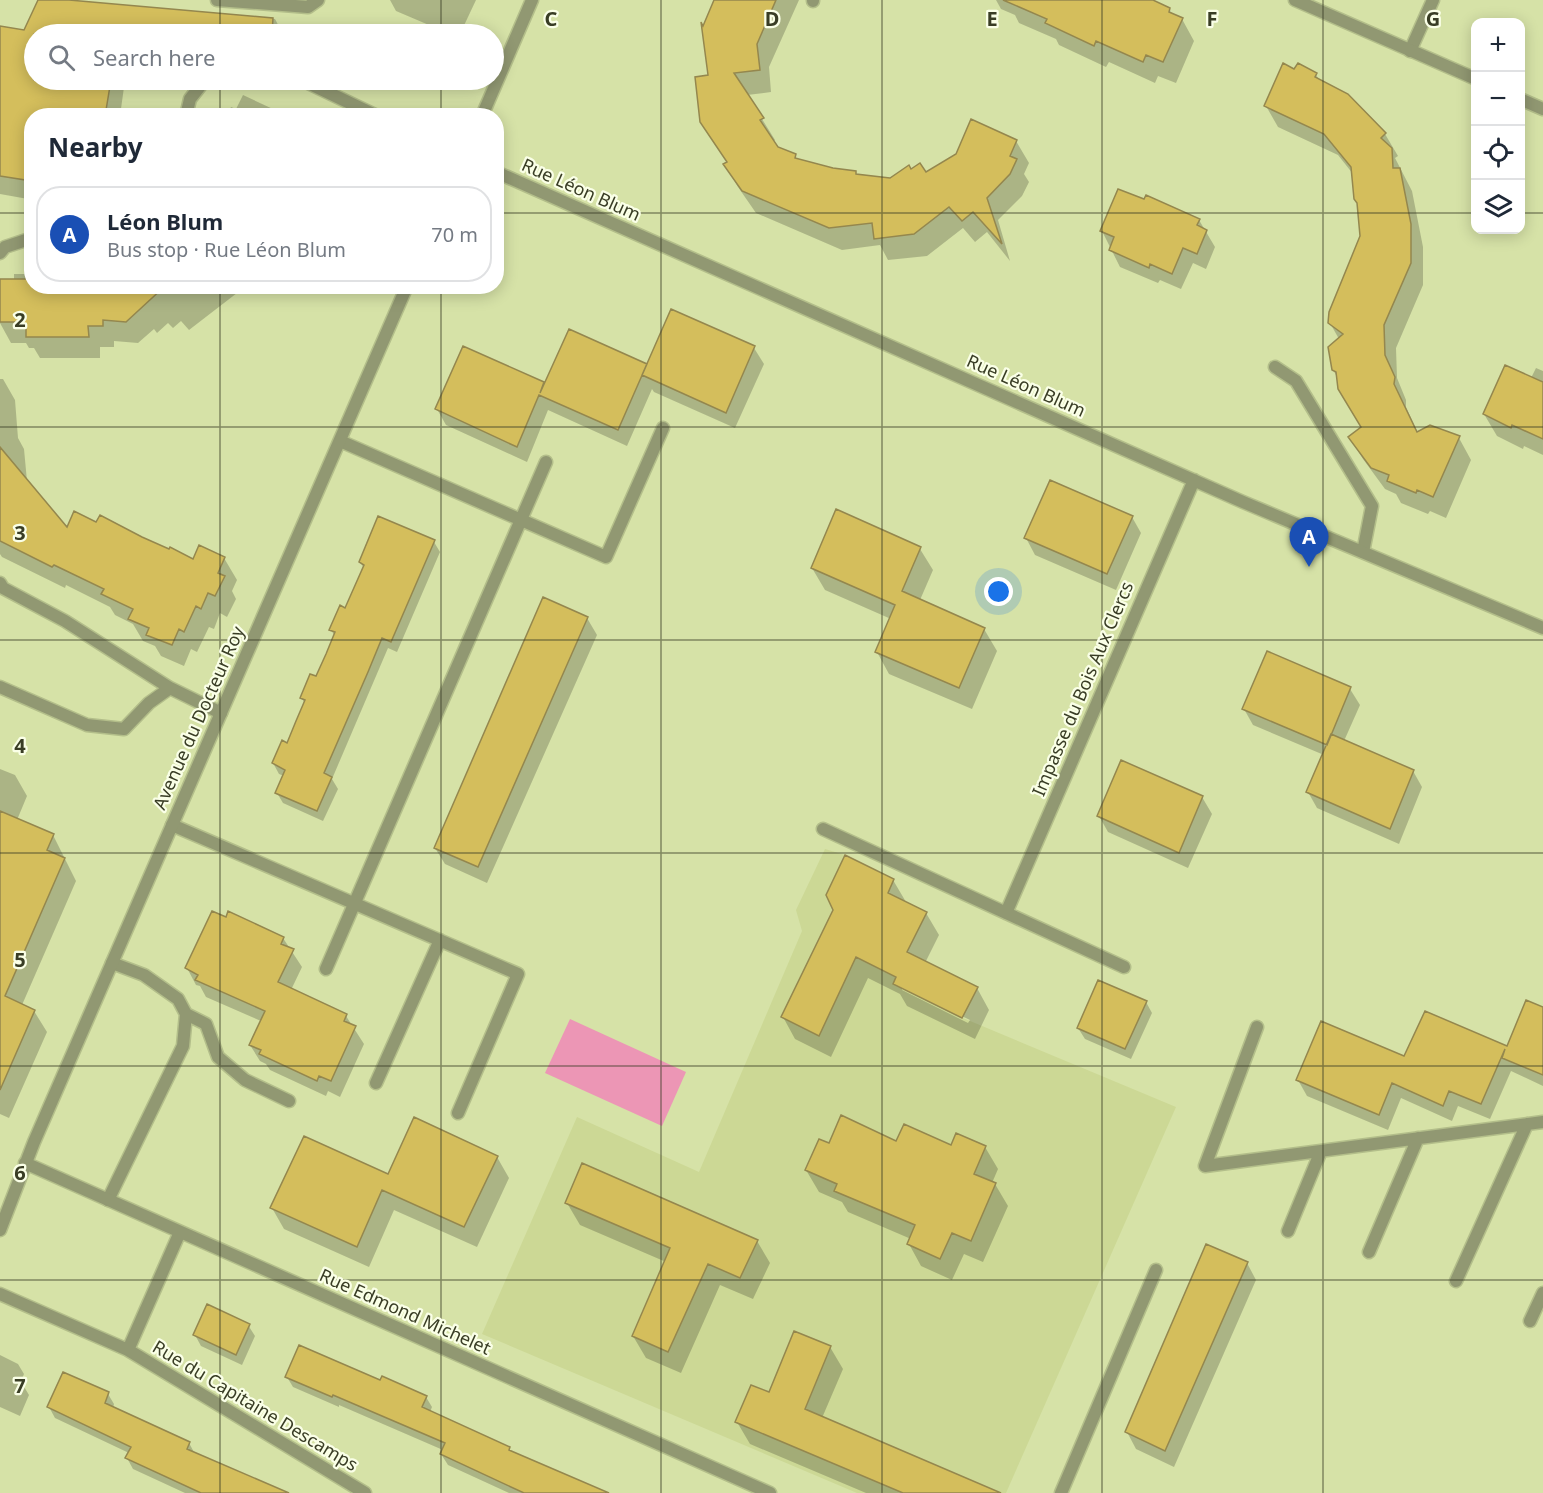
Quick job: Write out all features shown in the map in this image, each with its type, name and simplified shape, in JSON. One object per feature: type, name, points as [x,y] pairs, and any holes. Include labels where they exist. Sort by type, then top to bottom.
[{"type":"street","points":[[217,0],[308,7],[318,0]]},
{"type":"street","points":[[504,65],[532,0]]},
{"type":"street","points":[[1295,0],[1471,77]]},
{"type":"street","points":[[1410,51],[1433,0]]},
{"type":"street","points":[[188,108],[190,99],[197,90]]},
{"type":"street","points":[[323,90],[360,108]]},
{"type":"street","points":[[485,108],[493,90]]},
{"type":"street","points":[[1525,101],[1543,109]]},
{"type":"street","name":"Rue Léon Blum","points":[[504,176],[1194,480],[1543,628]]},
{"type":"street","points":[[0,253],[5,247],[24,241]]},
{"type":"street","name":"Avenue du Docteur Roy","points":[[25,1163],[404,294]]},
{"type":"street","points":[[1275,367],[1296,381],[1372,506],[1363,552]]},
{"type":"street","points":[[340,441],[606,557],[663,428]]},
{"type":"street","points":[[326,969],[546,462]]},
{"type":"street","name":"Impasse du Bois Aux Clercs","points":[[1006,913],[1194,480]]},
{"type":"street","points":[[0,583],[3,588],[65,621],[170,688],[221,713]]},
{"type":"street","points":[[0,687],[87,725],[124,729],[149,702],[170,688]]},
{"type":"street","points":[[172,825],[518,974],[458,1113]]},
{"type":"street","points":[[823,829],[1124,967]]},
{"type":"street","points":[[376,1083],[440,940]]},
{"type":"street","points":[[108,1200],[183,1046],[186,1014],[178,999],[144,975],[112,963]]},
{"type":"street","points":[[186,1014],[206,1024],[218,1057],[245,1080],[289,1101]]},
{"type":"street","points":[[1257,1026],[1205,1167],[1543,1122]]},
{"type":"street","points":[[1456,1281],[1527,1124]]},
{"type":"street","points":[[1369,1252],[1418,1138]]},
{"type":"street","points":[[1288,1231],[1321,1151]]},
{"type":"street","points":[[0,1230],[25,1163]]},
{"type":"street","name":"Rue Edmond Michelet","points":[[25,1163],[770,1493]]},
{"type":"street","name":"Rue du Capitaine Descamps","points":[[128,1350],[180,1232]]},
{"type":"street","points":[[1061,1493],[1156,1270]]},
{"type":"street","points":[[1530,1321],[1543,1293]]},
{"type":"street","name":"Rue du Capitaine Descamps","points":[[0,1294],[128,1350],[365,1493]]},
{"type":"shaded area","points":[[825,849],[845,855],[894,879],[880,908],[893,896],[927,912],[907,952],[978,987],[963,1018],[1176,1107],[1006,1493],[857,1493],[482,1334],[577,1117],[699,1172],[802,931],[796,910]]},
{"type":"shaded area","points":[[570,1019],[686,1072],[662,1126],[545,1073]]},
{"type":"building","points":[[38,0],[69,0],[273,18],[273,24],[27,24]]},
{"type":"building","points":[[714,0],[776,0],[757,44],[760,70],[734,73],[764,118],[760,120],[778,147],[796,154],[795,158],[833,168],[856,171],[856,174],[890,178],[909,165],[911,169],[920,163],[926,172],[956,154],[971,119],[1017,140],[1010,156],[1017,159],[1010,174],[987,198],[1002,244],[973,212],[962,221],[949,207],[914,234],[874,239],[872,223],[829,228],[742,191],[723,164],[727,162],[700,122],[695,77],[708,75],[701,22],[703,26]]},
{"type":"building","points":[[1003,0],[1153,0],[1170,8],[1169,12],[1183,18],[1163,62],[1146,55],[1143,62],[1096,41],[1094,46],[1045,23],[1047,19]]},
{"type":"building","points":[[0,26],[24,30],[24,90],[109,90],[106,108],[24,108],[24,180],[0,176]]},
{"type":"building","points":[[1283,63],[1294,69],[1298,63],[1317,73],[1315,77],[1348,94],[1386,133],[1381,138],[1392,148],[1393,168],[1400,168],[1411,224],[1411,263],[1384,325],[1385,355],[1395,377],[1394,384],[1417,432],[1430,425],[1460,436],[1433,497],[1417,490],[1416,493],[1387,481],[1389,475],[1371,468],[1348,437],[1361,427],[1338,389],[1336,372],[1332,370],[1328,347],[1343,334],[1328,323],[1329,312],[1360,236],[1351,167],[1324,134],[1264,106]]},
{"type":"building","points":[[1118,189],[1144,199],[1146,195],[1200,219],[1197,225],[1207,230],[1197,254],[1183,248],[1172,274],[1150,264],[1149,268],[1109,250],[1114,237],[1100,231]]},
{"type":"building","points":[[0,279],[24,279],[24,294],[156,294],[126,322],[103,320],[103,326],[88,326],[89,337],[26,337],[26,327],[15,327],[15,322],[0,322]]},
{"type":"building","points":[[671,309],[755,346],[726,413],[642,375]]},
{"type":"building","points":[[569,329],[647,364],[618,430],[539,395],[517,447],[435,409],[463,346],[544,382],[540,393]]},
{"type":"building","points":[[1505,365],[1543,382],[1543,439],[1512,425],[1511,428],[1483,414]]},
{"type":"building","points":[[0,447],[67,527],[74,511],[96,522],[100,515],[142,537],[169,549],[170,547],[193,559],[199,545],[225,557],[218,573],[225,576],[215,596],[208,593],[201,609],[196,606],[184,632],[179,629],[172,645],[146,635],[149,628],[128,619],[133,609],[101,594],[104,589],[54,565],[52,567],[0,541]]},
{"type":"building","points":[[1050,480],[1133,516],[1107,574],[1024,538]]},
{"type":"building","points":[[836,509],[921,547],[902,591],[985,628],[959,688],[875,652],[895,605],[811,568]]},
{"type":"building","points":[[378,516],[435,540],[391,642],[382,638],[324,773],[332,777],[317,811],[275,793],[285,770],[272,763],[282,740],[287,743],[305,700],[300,698],[310,674],[316,676],[326,654],[335,632],[329,630],[340,605],[345,608],[364,565],[359,562]]},
{"type":"building","points":[[543,597],[588,617],[478,867],[434,848]]},
{"type":"building","points":[[1267,651],[1351,687],[1327,745],[1242,709]]},
{"type":"building","points":[[1331,734],[1414,770],[1390,829],[1306,792]]},
{"type":"building","points":[[1121,760],[1203,796],[1179,853],[1097,816]]},
{"type":"building","points":[[0,811],[54,834],[47,850],[65,858],[5,996],[35,1010],[0,1090]]},
{"type":"building","points":[[845,855],[894,879],[888,893],[927,912],[907,952],[978,987],[962,1018],[893,984],[896,977],[856,957],[819,1036],[781,1017],[833,910],[826,895]]},
{"type":"building","points":[[212,911],[226,917],[228,911],[284,937],[281,944],[294,949],[278,982],[347,1014],[344,1021],[356,1026],[331,1081],[319,1076],[317,1081],[259,1054],[261,1050],[249,1045],[265,1011],[195,980],[198,975],[185,968]]},
{"type":"building","points":[[1098,980],[1147,1001],[1125,1049],[1077,1028]]},
{"type":"building","points":[[1526,1000],[1543,1007],[1543,1075],[1502,1058],[1505,1049],[1481,1104],[1449,1091],[1443,1106],[1392,1083],[1379,1115],[1296,1080],[1321,1021],[1404,1056],[1425,1011],[1507,1046]]},
{"type":"building","points":[[841,1115],[896,1141],[904,1124],[951,1145],[956,1133],[986,1146],[974,1174],[996,1183],[971,1241],[952,1233],[940,1259],[907,1244],[915,1225],[834,1191],[837,1184],[805,1170],[819,1139],[829,1143]]},
{"type":"building","points":[[414,1117],[498,1156],[464,1227],[382,1190],[357,1247],[270,1208],[304,1136],[388,1174]]},
{"type":"building","points":[[582,1163],[758,1240],[740,1278],[708,1264],[668,1352],[632,1336],[670,1248],[565,1203]]},
{"type":"building","points":[[1206,1244],[1248,1262],[1165,1451],[1125,1432]]},
{"type":"building","points":[[207,1304],[250,1324],[236,1355],[193,1335]]},
{"type":"building","points":[[794,1331],[831,1346],[805,1409],[1001,1493],[903,1493],[735,1422],[751,1385],[769,1392]]},
{"type":"building","points":[[299,1345],[380,1380],[382,1376],[427,1396],[422,1407],[510,1447],[509,1450],[609,1493],[524,1493],[440,1454],[445,1443],[285,1377]]},
{"type":"building","points":[[63,1372],[109,1392],[105,1403],[190,1442],[187,1449],[289,1493],[201,1493],[125,1458],[131,1447],[47,1407]]},
{"type":"place","name":"Léon Blum","points":[[1309,567]]}]
